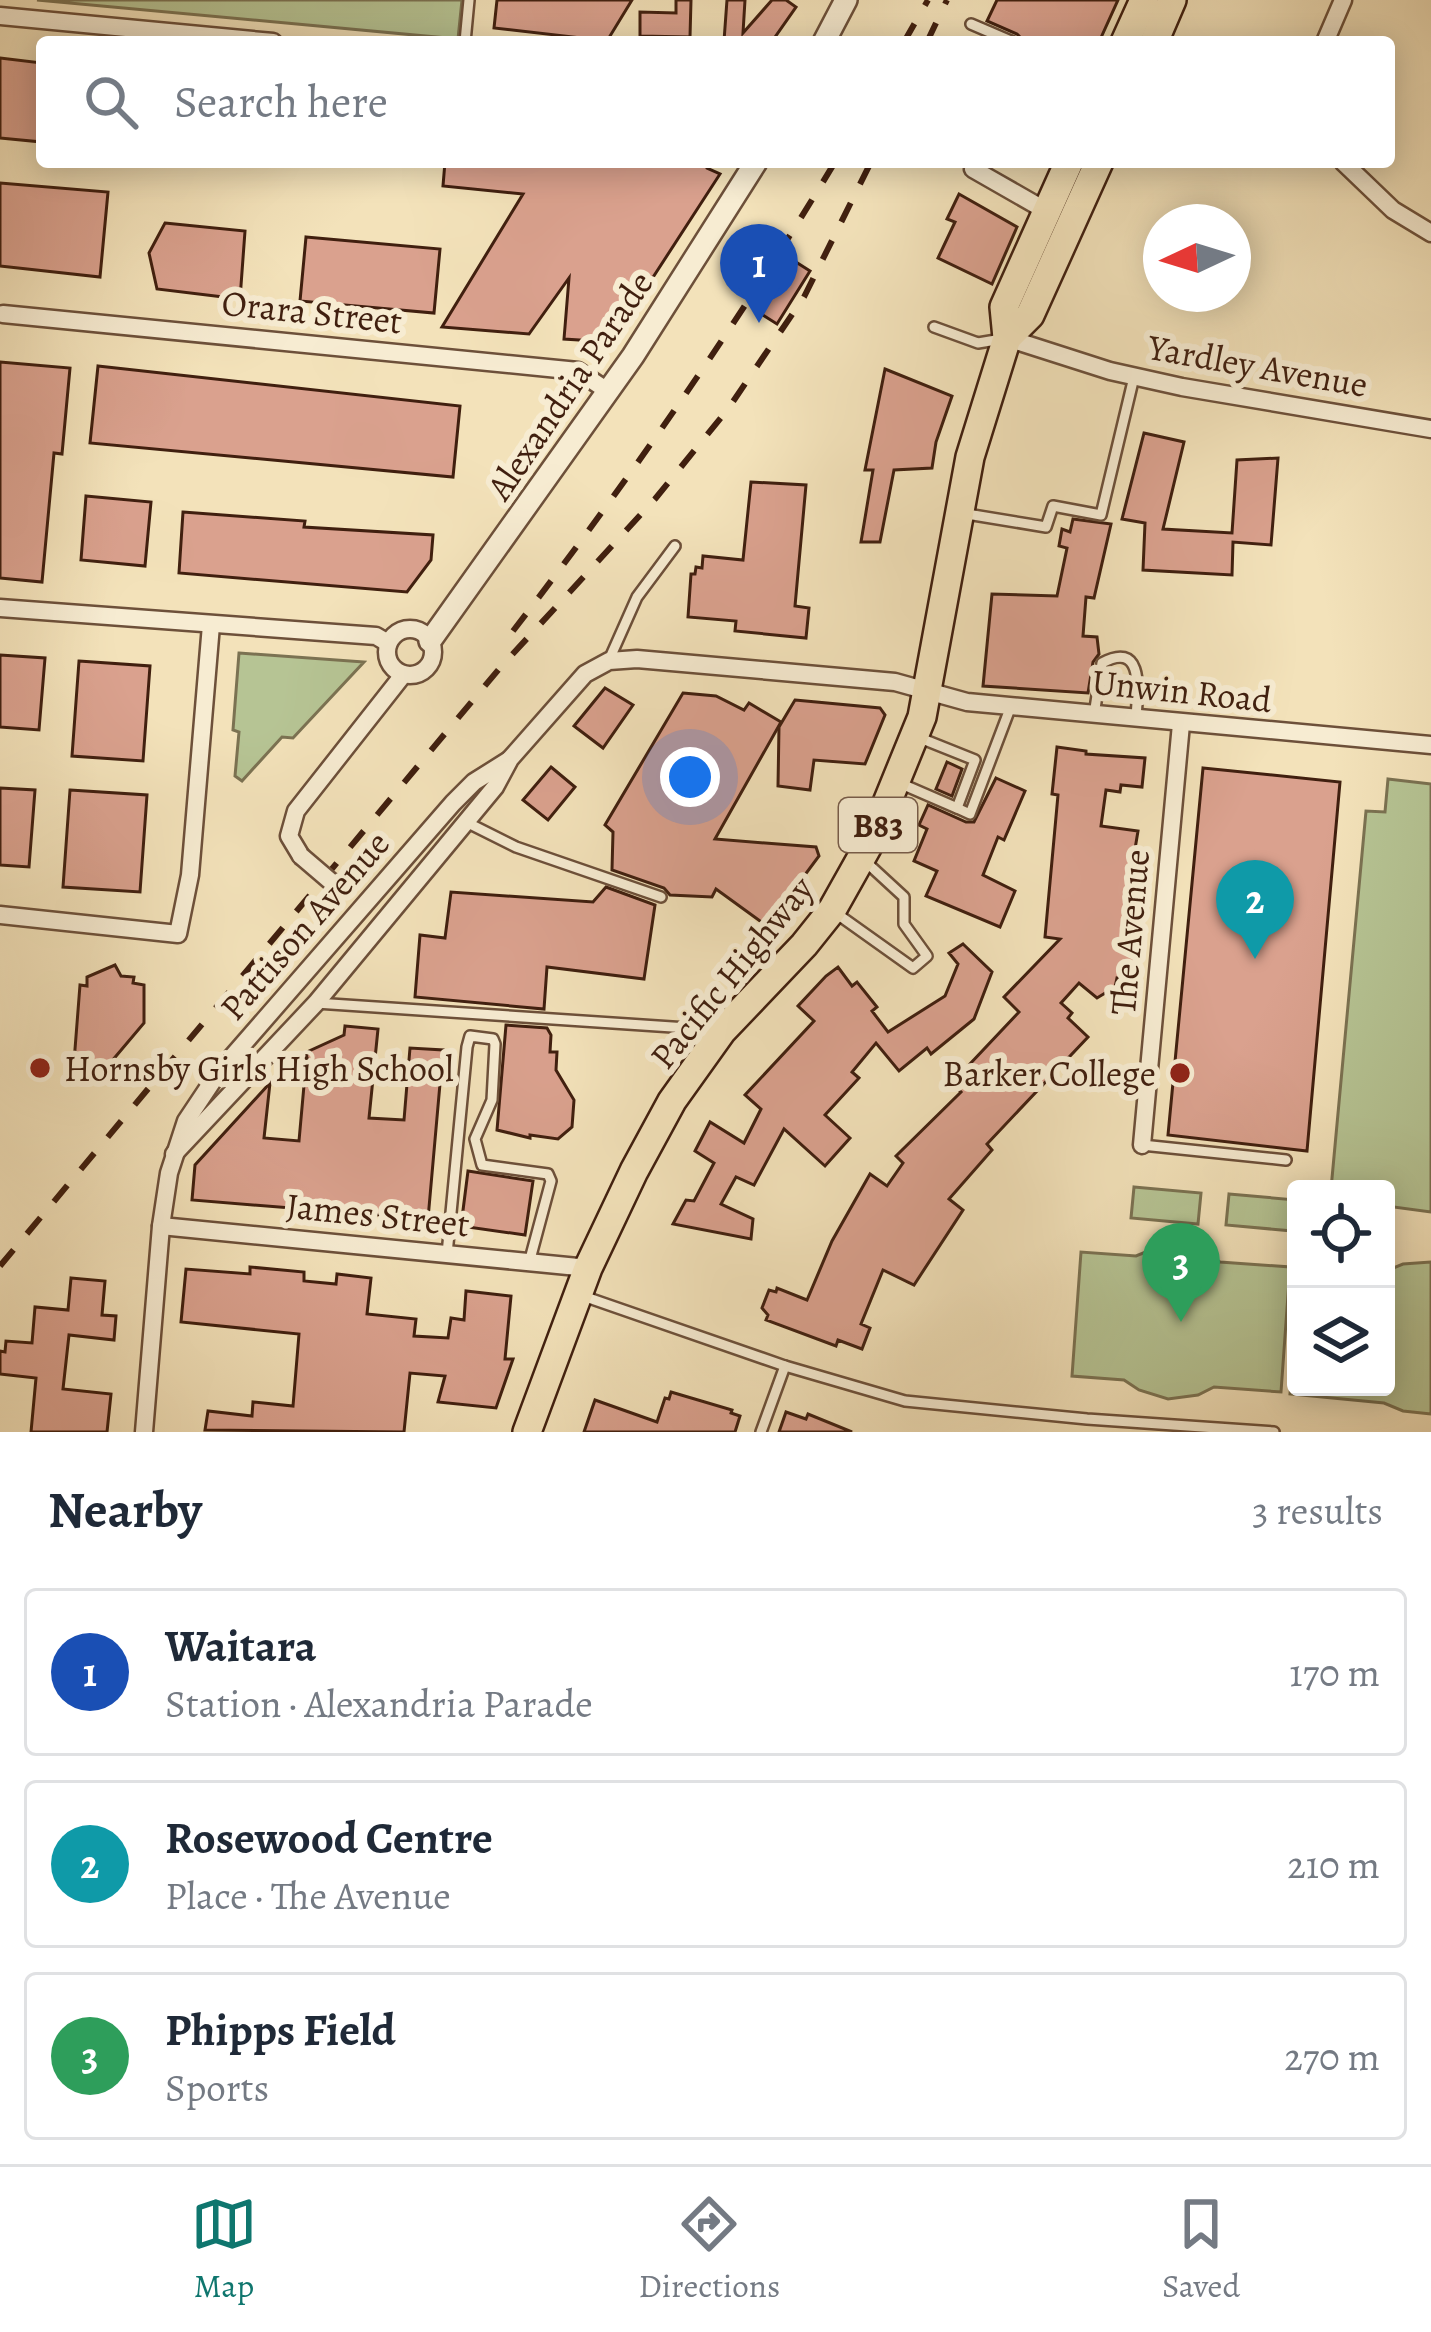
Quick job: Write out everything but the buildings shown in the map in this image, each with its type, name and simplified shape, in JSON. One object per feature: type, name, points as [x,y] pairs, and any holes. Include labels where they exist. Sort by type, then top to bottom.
[{"type":"main road","points":[[1128,36],[1144,0]]},
{"type":"main road","points":[[1157,36],[1172,0]]},
{"type":"main road","name":"Pacific Highway","points":[[1059,216],[1069,168]]},
{"type":"main road","name":"Pacific Highway","points":[[527,1432],[584,1282],[672,1101],[722,1031],[832,910],[862,859],[915,736],[927,692],[970,457],[1007,338],[1004,307],[1059,216],[1095,168]]},
{"type":"street","points":[[827,36],[846,0]]},
{"type":"street","points":[[1328,36],[1343,0]]},
{"type":"street","points":[[0,16],[210,36]]},
{"type":"street","name":"Alexandria Parade","points":[[430,641],[609,392],[752,168]]},
{"type":"street","points":[[1349,168],[1393,210],[1431,232]]},
{"type":"street","points":[[973,169],[1059,216]]},
{"type":"street","name":"Orara Street","points":[[3,314],[578,371],[609,392]]},
{"type":"street","name":"Yardley Avenue","points":[[1007,338],[1134,376],[1431,429]]},
{"type":"street","points":[[0,608],[376,637],[388,643]]},
{"type":"street","points":[[0,915],[178,934],[190,875],[211,625]]},
{"type":"street","points":[[405,629],[420,631],[430,641],[430,664],[419,674],[403,675],[390,665],[388,643],[405,629]]},
{"type":"street","name":"Unwin Road","points":[[618,659],[887,681],[958,700],[1431,745]]},
{"type":"street","name":"Pattison Avenue","points":[[171,1164],[316,1003],[495,788],[510,759],[585,674],[618,659]]},
{"type":"street","points":[[362,909],[301,856],[290,836],[296,811],[403,675]]},
{"type":"street","name":"The Avenue","points":[[1142,1145],[1181,724]]},
{"type":"street","name":"Pattison Avenue","points":[[171,1164],[185,1121],[202,1094],[453,803],[510,759]]},
{"type":"street","points":[[144,1432],[160,1226],[171,1164]]},
{"type":"street","name":"James Street","points":[[160,1226],[529,1262],[584,1282]]},
{"type":"lane","points":[[466,36],[469,0]]},
{"type":"lane","points":[[970,24],[998,36]]},
{"type":"lane","points":[[934,327],[978,343],[1007,338]]},
{"type":"lane","points":[[960,513],[1046,527],[1053,506],[1101,515],[1134,376]]},
{"type":"lane","points":[[618,659],[637,597],[675,546]]},
{"type":"lane","points":[[1094,715],[1102,662],[1121,657],[1130,660],[1136,670],[1136,719]]},
{"type":"lane","points":[[896,782],[970,814],[1011,706]]},
{"type":"lane","points":[[915,736],[989,766]]},
{"type":"lane","points":[[956,808],[975,760]]},
{"type":"lane","points":[[466,822],[516,847],[662,897]]},
{"type":"lane","points":[[832,910],[913,968],[927,956],[904,924],[904,897],[862,859]]},
{"type":"lane","points":[[316,1003],[722,1031]]},
{"type":"lane","points":[[447,1254],[467,1047],[470,1036],[478,1034],[495,1044],[492,1100],[476,1139],[482,1165],[548,1174],[551,1180],[529,1262]]},
{"type":"lane","points":[[1142,1145],[1286,1160]]},
{"type":"lane","points":[[584,1282],[785,1366],[904,1401],[1274,1432]]},
{"type":"lane","points":[[760,1432],[785,1366]]},
{"type":"lane","points":[[1085,1432],[1087,1419]]},
{"type":"green space","points":[[37,0],[462,0],[458,36]]},
{"type":"green space","points":[[239,653],[364,662],[293,738],[282,737],[242,781],[235,776],[239,732],[233,730]]},
{"type":"green space","points":[[1388,779],[1431,784],[1431,1212],[1395,1207],[1395,1180],[1332,1180],[1366,811],[1385,812]]},
{"type":"green space","points":[[1134,1187],[1201,1193],[1198,1224],[1131,1218]]},
{"type":"green space","points":[[1229,1194],[1287,1199],[1287,1230],[1226,1225]]},
{"type":"green space","points":[[1183,1246],[1220,1262],[1287,1267],[1281,1392],[1214,1387],[1198,1395],[1168,1399],[1124,1380],[1072,1376],[1081,1252],[1136,1256]]},
{"type":"green space","points":[[1431,1262],[1431,1414],[1384,1403],[1311,1396],[1395,1396],[1395,1267]]},
{"type":"railway","points":[[907,36],[928,0]]},
{"type":"railway","points":[[930,36],[947,0]]},
{"type":"railway","points":[[513,631],[681,401],[831,168]]},
{"type":"railway","points":[[0,1266],[499,669],[655,499],[728,409],[804,297],[868,168]]},
{"type":"place","name":"Waitara","points":[[759,323]]},
{"type":"place","name":"Rosewood Centre","points":[[1255,959]]},
{"type":"place","name":"Hornsby Girls High School","points":[[40,1068]]},
{"type":"place","name":"Barker College","points":[[1180,1073]]},
{"type":"place","name":"Phipps Field","points":[[1181,1322]]}]
